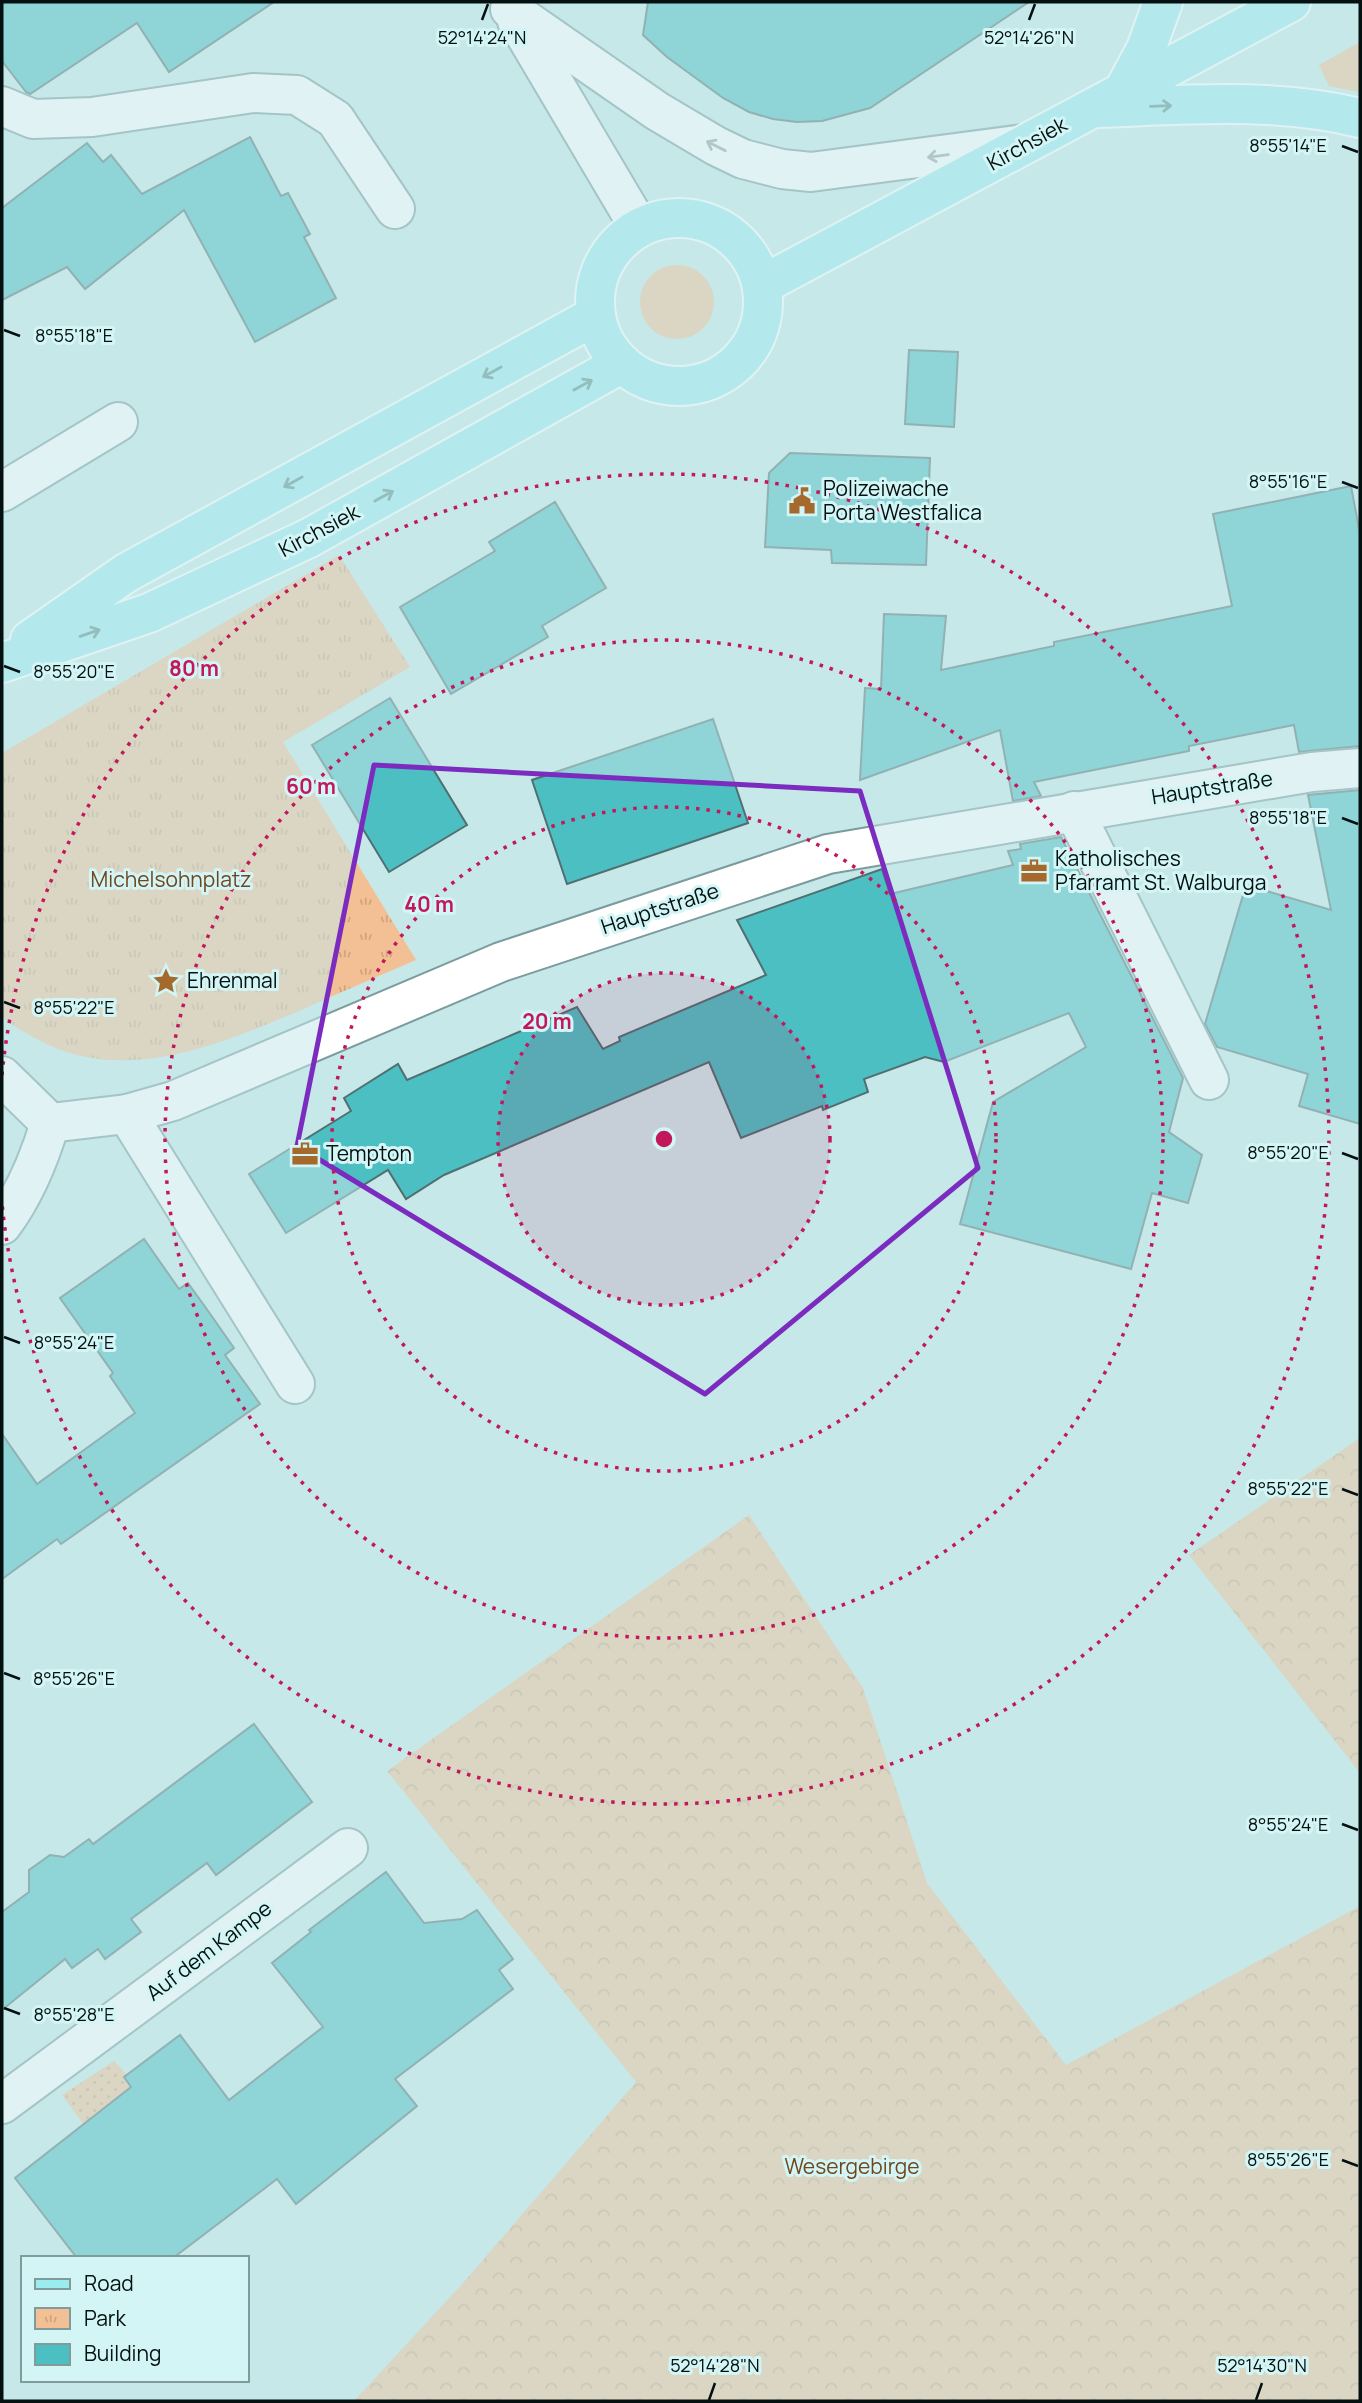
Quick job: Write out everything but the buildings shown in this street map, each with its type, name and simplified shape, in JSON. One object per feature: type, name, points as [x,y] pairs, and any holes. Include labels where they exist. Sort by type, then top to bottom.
[{"type":"main road","points":[[1108,99],[1146,49],[1164,2]]},
{"type":"main road","name":"Kirchsiek","points":[[762,285],[1291,2]]},
{"type":"main road","points":[[1108,99],[1281,105],[1325,109],[1360,118]]},
{"type":"main road","points":[[664,218],[691,218],[716,225],[738,240],[754,260],[762,285],[763,313],[755,341],[738,363],[715,379],[690,386],[666,386],[641,378],[621,364],[604,342],[595,316],[595,289],[603,264],[618,242],[639,227],[664,218]]},
{"type":"main road","name":"Kirchsiek","points":[[2,661],[126,573],[595,316]]},
{"type":"main road","name":"Kirchsiek","points":[[2,661],[149,613],[309,538],[621,364]]},
{"type":"street","points":[[507,5],[657,111],[743,159],[782,169],[811,172],[1030,143]]},
{"type":"street","points":[[507,5],[639,227]]},
{"type":"street","points":[[2,106],[33,119],[45,119],[93,117],[253,93],[297,95],[335,120],[395,209]]},
{"type":"street","points":[[2,492],[118,422]]},
{"type":"street","name":"Hauptstraße","points":[[50,1123],[127,1114],[173,1101],[501,962],[828,854],[1312,772],[1360,768]]},
{"type":"street","points":[[1074,811],[1209,1080]]},
{"type":"street","points":[[2,1076],[50,1123],[38,1162],[2,1225]]},
{"type":"street","points":[[127,1114],[295,1384]]},
{"type":"street","name":"Auf dem Kampe","points":[[2,2104],[348,1848]]},
{"type":"highlighted area","points":[[374,765],[860,791],[978,1168],[705,1394],[297,1146]]},
{"type":"green space","points":[[1360,42],[1359,92],[1329,86],[1319,65]]},
{"type":"green space","points":[[677,265],[698,271],[708,281],[714,302],[708,323],[698,333],[677,339],[656,333],[646,323],[640,302],[646,281],[656,271]]},
{"type":"green space","name":"Michelsohnplatz","points":[[339,555],[410,667],[283,742],[416,960],[243,1034],[174,1054],[139,1060],[105,1060],[70,1053],[14,1026],[2,1016],[2,753]]},
{"type":"green space","points":[[1360,1438],[1360,1773],[1189,1555]]},
{"type":"green space","name":"Wesergebirge","points":[[749,1515],[863,1688],[927,1883],[1066,2065],[1360,1906],[1360,2401],[354,2401],[463,2283],[636,2082],[387,1771]]},
{"type":"green space","points":[[114,2061],[127,2075],[124,2078],[133,2089],[92,2136],[62,2095]]},
{"type":"place","name":"Polizeiwache Porta Westfalica","points":[[802,501]]},
{"type":"place","name":"Katholisches Pfarramt St. Walburga","points":[[1034,871]]},
{"type":"place","name":"Ehrenmal","points":[[166,981]]},
{"type":"place","name":"Tempton","points":[[305,1154]]}]
